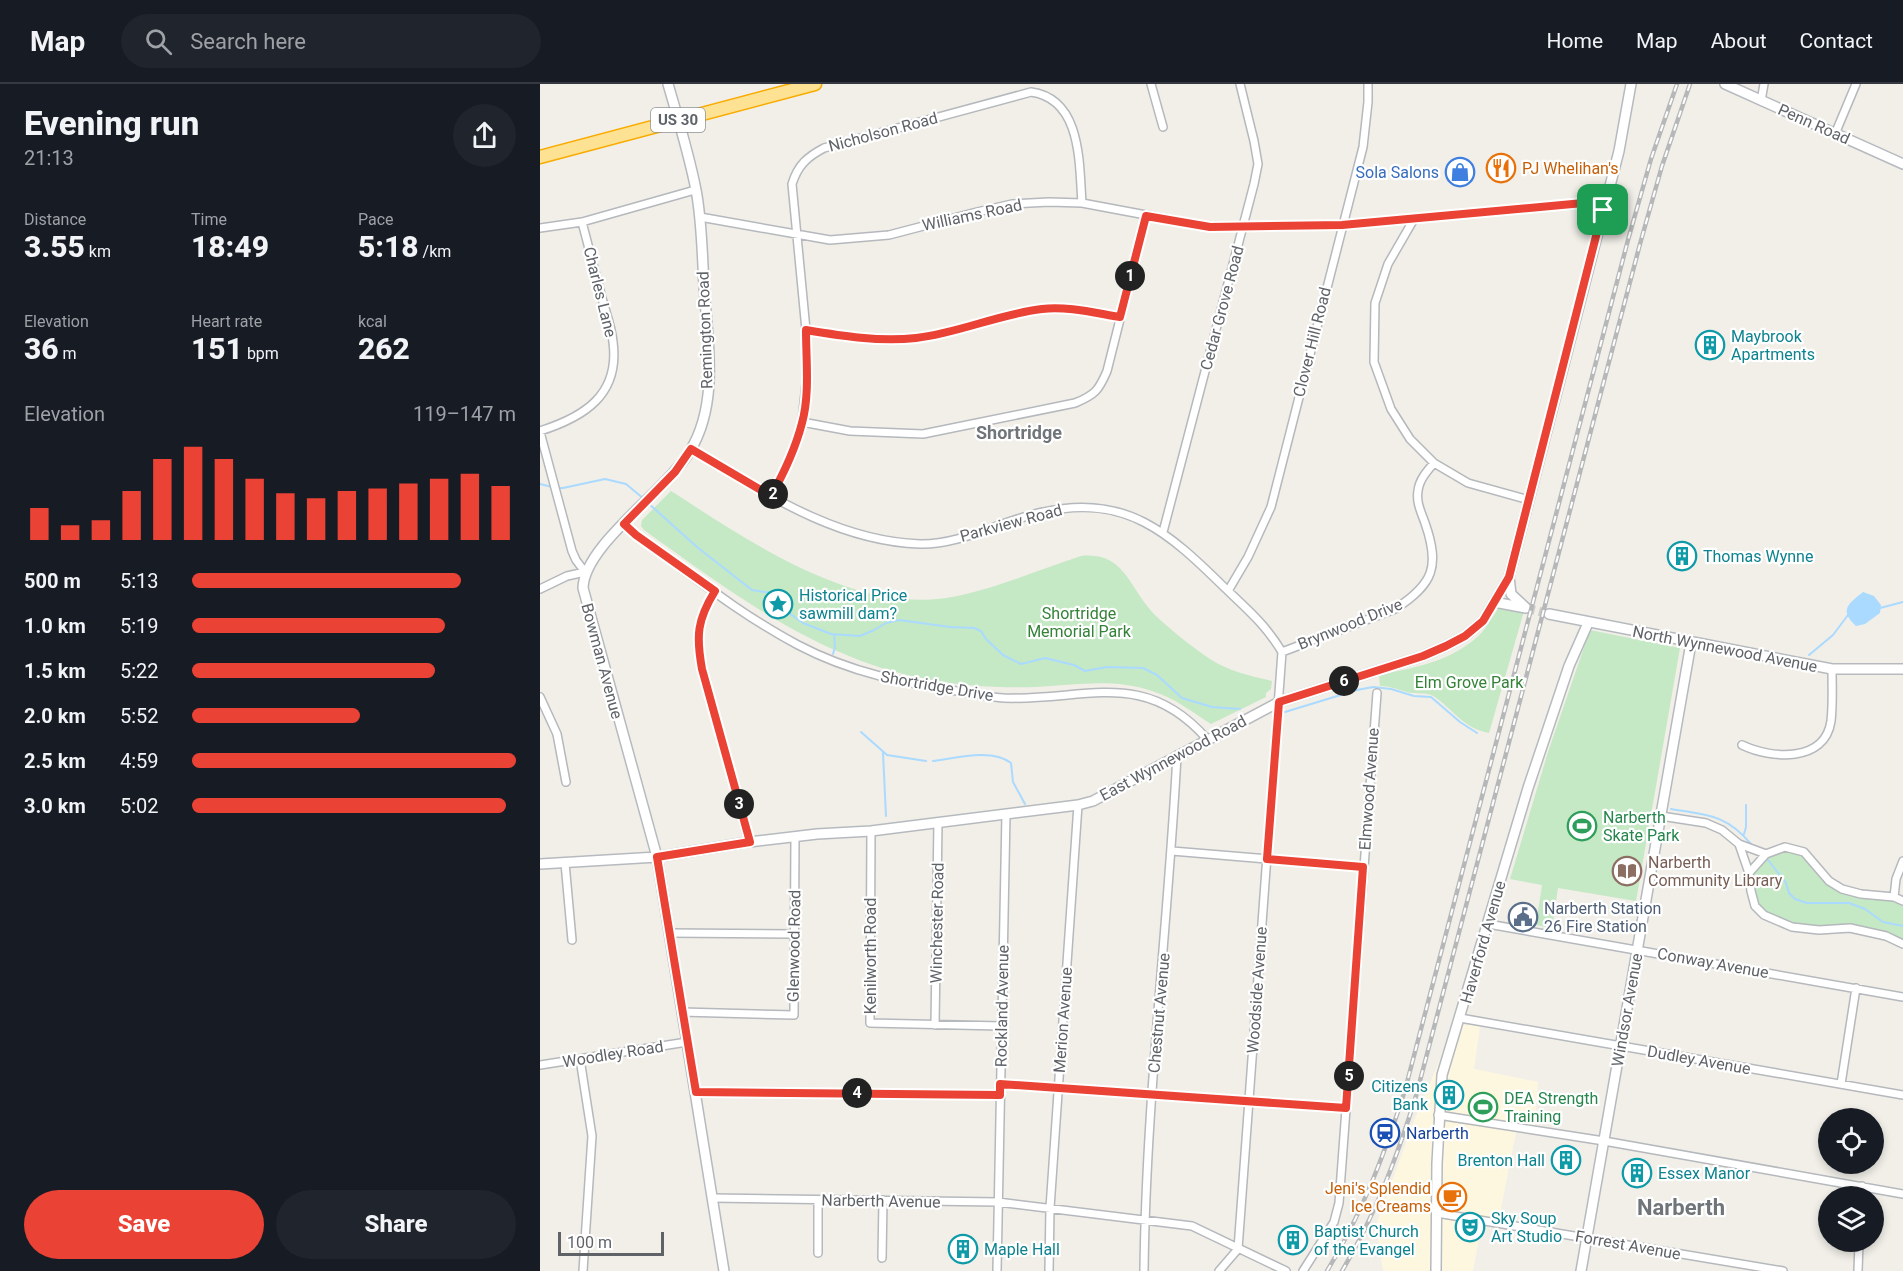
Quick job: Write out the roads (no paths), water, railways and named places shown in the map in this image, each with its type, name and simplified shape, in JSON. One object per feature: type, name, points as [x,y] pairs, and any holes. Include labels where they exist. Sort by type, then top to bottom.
[{"type":"highway","name":"US 30","points":[[540,157],[815,84]]},
{"type":"street","name":"Remington Road","points":[[585,572],[597,552],[675,472],[691,449],[703,421],[708,388],[700,217],[696,190],[668,84]]},
{"type":"street","points":[[1152,84],[1163,127]]},
{"type":"street","name":"Cedar Grove Road","points":[[1163,531],[1243,227],[1257,164],[1254,141],[1239,84]]},
{"type":"street","name":"Clover Hill Road","points":[[1228,591],[1254,546],[1271,507],[1363,147],[1368,84]]},
{"type":"street","name":"East Wynnewood Road","points":[[540,864],[657,857],[750,842],[871,831],[1078,805],[1094,801],[1279,702],[1423,656],[1465,636],[1483,621],[1509,577],[1619,151],[1631,84]]},
{"type":"street","name":"Penn Road","points":[[1725,84],[1903,164]]},
{"type":"street","points":[[1761,101],[1764,84]]},
{"type":"street","points":[[1835,134],[1856,84]]},
{"type":"street","name":"Nicholson Road","points":[[771,496],[790,460],[802,422],[806,384],[806,330],[792,184],[801,164],[810,155],[824,148],[1031,92],[1050,98],[1059,104],[1067,116],[1078,153],[1082,203]]},
{"type":"street","points":[[540,228],[582,222],[696,190]]},
{"type":"street","name":"Williams Road","points":[[700,217],[797,236],[830,240],[889,235],[1012,204],[1049,202],[1082,203],[1210,227],[1243,227],[1342,225],[1605,201]]},
{"type":"street","points":[[802,422],[850,431],[923,434],[1075,403],[1090,397],[1101,386],[1107,371],[1146,216]]},
{"type":"street","points":[[1414,219],[1388,264],[1375,303],[1374,362],[1391,409],[1410,439],[1434,463],[1468,483],[1529,500]]},
{"type":"street","name":"Charles Lane","points":[[540,432],[579,416],[591,407],[608,384],[613,369],[613,340],[582,222]]},
{"type":"street","points":[[806,330],[884,339],[916,338],[1044,308],[1120,317]]},
{"type":"street","name":"Bowman Avenue","points":[[540,432],[572,551],[585,572],[584,595],[657,857],[724,1271]]},
{"type":"street","name":"Parkview Road","points":[[691,449],[771,496],[822,522],[886,539],[922,544],[979,533],[1032,514],[1070,507],[1122,511],[1163,531],[1186,549],[1269,631],[1282,652]]},
{"type":"street","name":"Brynwood Drive","points":[[1282,652],[1395,609],[1410,600],[1423,585],[1431,573],[1434,555],[1418,502],[1418,489],[1422,477],[1434,463]]},
{"type":"street","name":"Shortridge Drive","points":[[624,524],[715,591],[798,645],[843,665],[894,681],[1003,698],[1046,697],[1086,692],[1133,693],[1171,706],[1191,721],[1207,739]]},
{"type":"street","points":[[540,589],[554,581],[585,572]]},
{"type":"street","points":[[1494,602],[1526,608],[1511,594],[1509,577]]},
{"type":"street","points":[[715,591],[701,618],[698,649],[750,842]]},
{"type":"street","name":"North Wynnewood Avenue","points":[[1549,614],[1832,669],[1903,669]]},
{"type":"street","name":"Haverford Avenue","points":[[1436,1271],[1438,1115],[1442,1075],[1528,788],[1569,666],[1588,623]]},
{"type":"street","name":"Windsor Avenue","points":[[1581,1271],[1691,643]]},
{"type":"street","points":[[1279,702],[1282,652]]},
{"type":"street","points":[[1742,745],[1756,752],[1788,756],[1802,754],[1817,746],[1826,735],[1831,722],[1832,669]]},
{"type":"street","name":"Elmwood Avenue","points":[[1303,1271],[1338,1212],[1377,693]]},
{"type":"street","points":[[540,698],[557,734],[566,782]]},
{"type":"street","name":"Woodside Avenue","points":[[1238,1249],[1279,702]]},
{"type":"street","name":"Chestnut Avenue","points":[[1144,1271],[1152,1095],[1172,851],[1177,755]]},
{"type":"street","name":"Merion Avenue","points":[[1049,1271],[1050,1208],[1078,805]]},
{"type":"street","name":"Rockland Avenue","points":[[997,1271],[1006,814]]},
{"type":"street","points":[[1661,816],[1706,823],[1722,830],[1739,844],[1766,854]]},
{"type":"street","name":"Winchester Road","points":[[935,1025],[938,822]]},
{"type":"street","name":"Kenilworth Road","points":[[871,831],[870,1023],[1001,1026]]},
{"type":"street","name":"Glenwood Road","points":[[682,1012],[794,1015],[795,837]]},
{"type":"street","points":[[1739,844],[1749,873],[1755,906],[1775,921],[1792,927],[1819,930],[1850,928],[1886,936],[1903,944]]},
{"type":"street","points":[[1749,873],[1766,854],[1785,847],[1804,852],[1829,881],[1842,889],[1861,894],[1894,897],[1903,901]]},
{"type":"street","points":[[1172,851],[1363,867]]},
{"type":"street","points":[[1894,897],[1896,879],[1903,861]]},
{"type":"street","points":[[565,863],[572,940]]},
{"type":"street","name":"Conway Avenue","points":[[1488,924],[1903,997]]},
{"type":"street","points":[[669,933],[794,934]]},
{"type":"street","points":[[1841,1084],[1856,988]]},
{"type":"street","name":"Dudley Avenue","points":[[1460,1018],[1903,1095]]},
{"type":"street","name":"Woodley Road","points":[[540,1065],[687,1042]]},
{"type":"street","points":[[580,1059],[592,1136],[583,1271]]},
{"type":"street","points":[[1000,1084],[1346,1108]]},
{"type":"street","points":[[696,1092],[1000,1095]]},
{"type":"street","points":[[1438,1115],[1862,1186]]},
{"type":"street","points":[[1884,1190],[1903,1194]]},
{"type":"street","name":"Narberth Avenue","points":[[712,1198],[998,1202],[1192,1226],[1286,1271]]},
{"type":"street","points":[[818,1200],[818,1252]]},
{"type":"street","points":[[882,1258],[884,1200]]},
{"type":"street","name":"Forrest Avenue","points":[[1437,1213],[1783,1271]]},
{"type":"street","points":[[1219,1271],[1238,1249]]},
{"type":"street","points":[[1858,1271],[1859,1252]]},
{"type":"water","points":[[1863,592],[1874,596],[1881,605],[1880,613],[1865,624],[1856,626],[1847,611],[1853,600]]},
{"type":"waterway","points":[[558,488],[605,479],[626,484],[644,499]]},
{"type":"waterway","points":[[540,484],[552,487]]},
{"type":"waterway","points":[[648,503],[697,547],[752,590],[771,593],[782,608],[803,623],[831,634],[860,636],[886,623],[899,620],[974,628],[981,631],[1003,655],[1021,664],[1045,658],[1074,665],[1085,671],[1107,667],[1143,668],[1157,675],[1182,698],[1212,707],[1240,709]]},
{"type":"waterway","points":[[1880,608],[1903,602]]},
{"type":"waterway","points":[[1809,655],[1833,635],[1848,615]]},
{"type":"waterway","points":[[833,654],[834,634]]},
{"type":"waterway","points":[[1285,712],[1373,687],[1391,689],[1414,696],[1431,697],[1460,722],[1477,733]]},
{"type":"waterway","points":[[861,732],[887,755],[926,761]]},
{"type":"waterway","points":[[883,753],[886,816]]},
{"type":"waterway","points":[[933,761],[974,755],[1003,758],[1011,763],[1013,782],[1025,804]]},
{"type":"waterway","points":[[1744,834],[1746,805]]},
{"type":"waterway","points":[[1671,809],[1715,817],[1733,827],[1751,844]]},
{"type":"waterway","points":[[1768,860],[1795,899],[1807,903],[1849,903],[1865,909],[1883,922],[1903,926]]},
{"type":"tunnel","points":[[1526,608],[1549,614]]},
{"type":"railway","points":[[1327,1271],[1372,1183],[1405,1090],[1628,240],[1651,159],[1677,84]]},
{"type":"railway","points":[[1342,1271],[1365,1229],[1384,1186],[1416,1096],[1640,244],[1662,166],[1690,84]]},
{"type":"place","name":"PJ Whelihan's","points":[[1501,168]]},
{"type":"place","name":"Sola Salons","points":[[1460,172]]},
{"type":"place","name":"Maybrook Apartments","points":[[1710,345]]},
{"type":"place","name":"Thomas Wynne","points":[[1682,556]]},
{"type":"place","name":"Historical Price sawmill dam?","points":[[778,604]]},
{"type":"place","name":"Narberth Skate Park","points":[[1582,826]]},
{"type":"place","name":"Narberth Community Library","points":[[1627,871]]},
{"type":"place","name":"Narberth Station 26 Fire Station","points":[[1523,917]]},
{"type":"place","name":"Citizens Bank","points":[[1449,1095]]},
{"type":"place","name":"DEA Strength Training","points":[[1483,1107]]},
{"type":"place","name":"Narberth","points":[[1385,1133]]},
{"type":"place","name":"Brenton Hall","points":[[1566,1160]]},
{"type":"place","name":"Essex Manor","points":[[1637,1173]]},
{"type":"place","name":"Jeni's Splendid Ice Creams","points":[[1452,1197]]},
{"type":"place","name":"Sky Soup Art Studio","points":[[1470,1227]]},
{"type":"place","name":"Baptist Church of the Evangel","points":[[1293,1240]]},
{"type":"place","name":"Maple Hall","points":[[963,1249]]},
{"type":"district","name":"Shortridge","points":[[1019,432]]},
{"type":"district","name":"Narberth","points":[[1681,1207]]},
{"type":"park label","name":"Shortridge Memorial Park","points":[[1079,622]]},
{"type":"park label","name":"Elm Grove Park","points":[[1469,682]]}]
